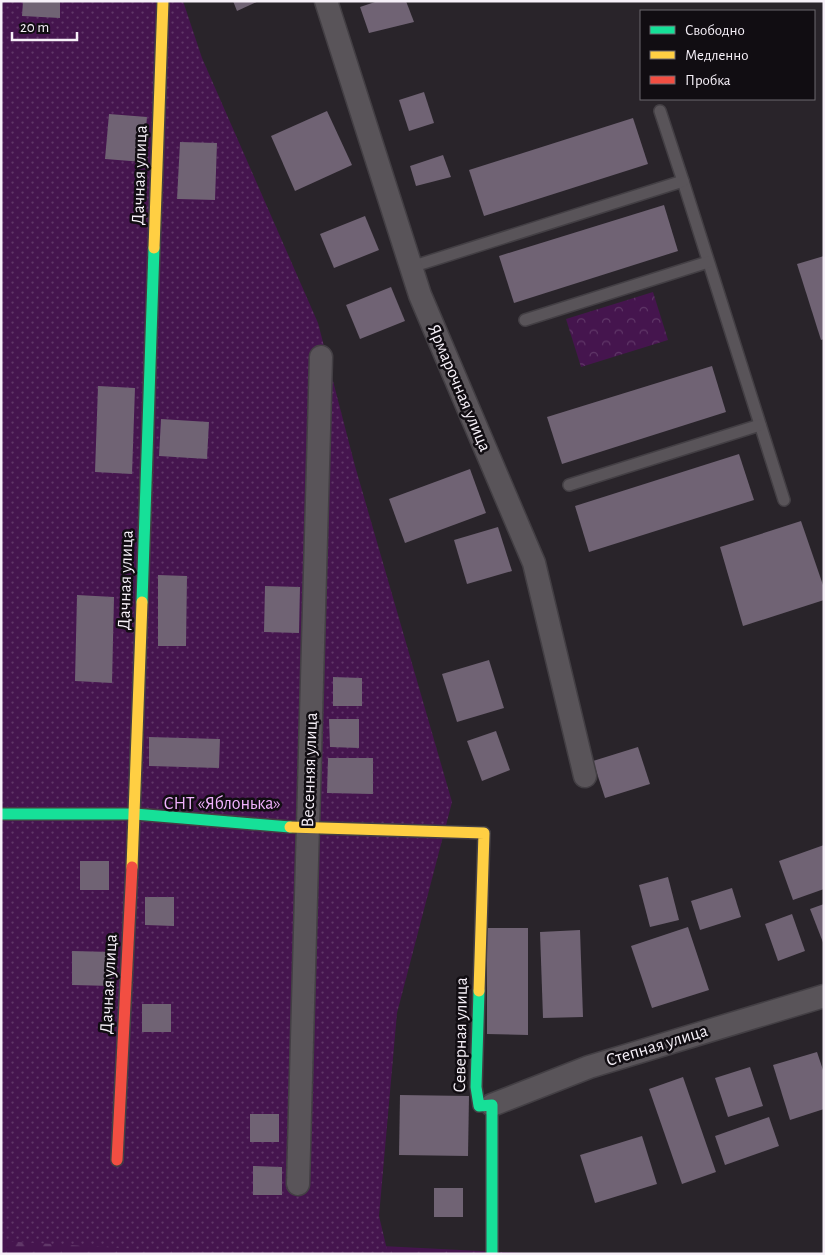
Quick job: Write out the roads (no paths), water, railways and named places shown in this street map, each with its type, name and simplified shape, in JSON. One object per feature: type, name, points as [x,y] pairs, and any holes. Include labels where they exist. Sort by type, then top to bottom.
[{"type":"street","name":"Дачная улица","points":[[117,1160],[135,814],[163,1]]},
{"type":"street","name":"Ярмарочная улица","points":[[326,1],[420,295],[534,563],[585,776]]},
{"type":"street","name":"Весенняя улица","points":[[298,1184],[322,357]]},
{"type":"street","points":[[1,814],[135,814],[308,828]]},
{"type":"street","name":"Северная улица","points":[[308,828],[484,833],[476,1087],[479,1106],[492,1106],[492,1254]]},
{"type":"street","name":"Степная улица","points":[[492,1106],[589,1067],[824,996]]},
{"type":"lane","points":[[660,111],[784,500]]},
{"type":"lane","points":[[411,266],[682,181]]},
{"type":"lane","points":[[525,320],[708,262]]},
{"type":"lane","points":[[569,485],[760,425]]},
{"type":"park label","name":"СНТ «Яблонька»","points":[[222,804]]}]
